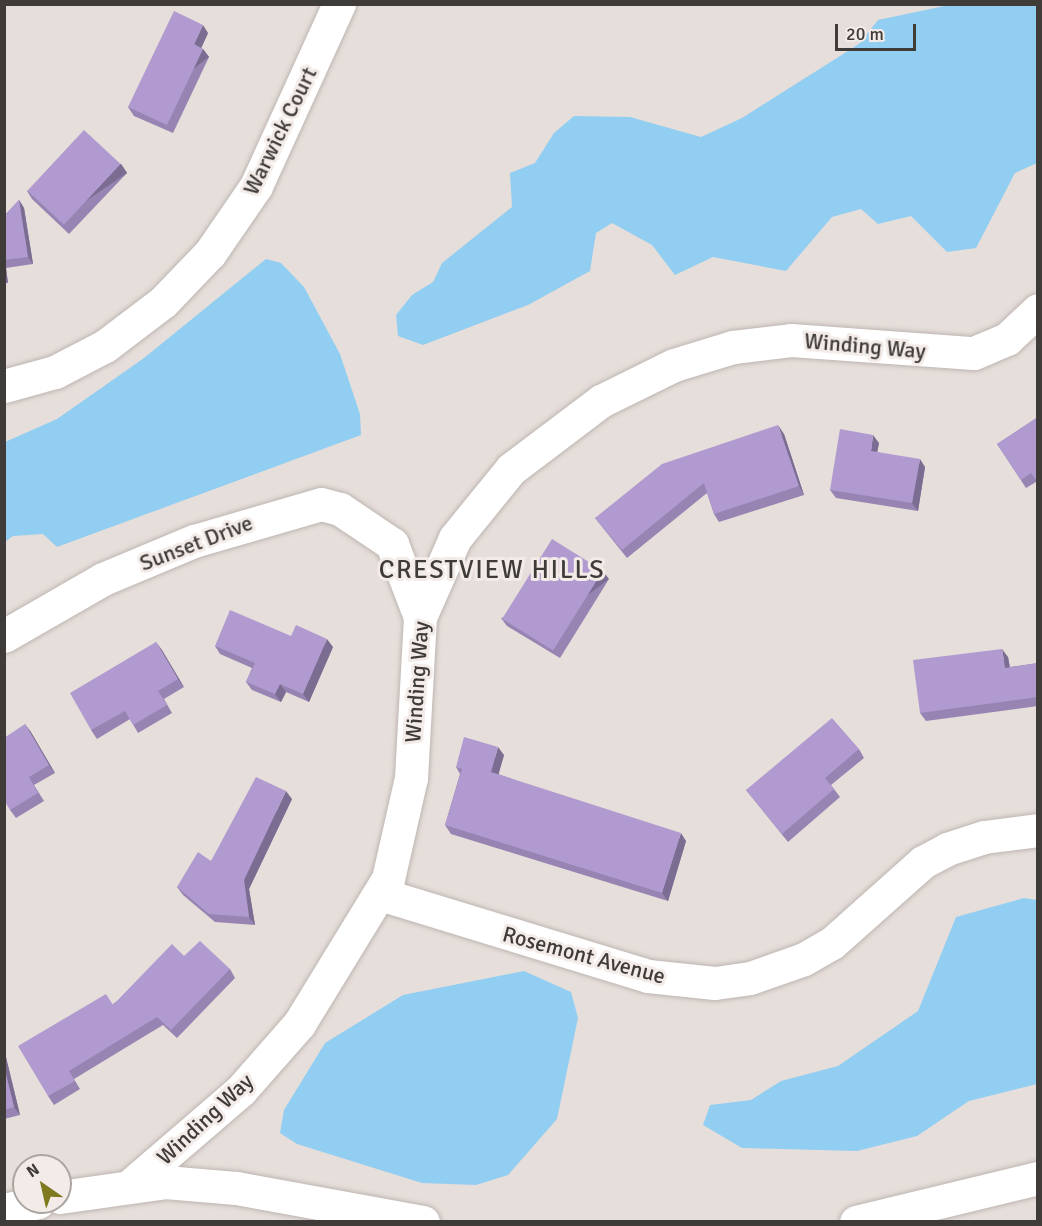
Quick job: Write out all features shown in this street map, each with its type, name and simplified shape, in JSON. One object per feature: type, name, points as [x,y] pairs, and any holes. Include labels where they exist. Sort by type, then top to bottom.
[{"type":"street","name":"Warwick Court","points":[[4,386],[55,372],[105,346],[163,302],[210,253],[261,176],[339,4]]},
{"type":"street","name":"Winding Way","points":[[133,1183],[241,1090],[299,1024],[380,894],[411,778],[420,617],[455,538],[511,469],[548,438],[600,401],[674,365],[733,347],[790,340],[974,352],[1007,339],[1038,310]]},
{"type":"street","name":"Sunset Drive","points":[[4,636],[103,579],[293,509],[321,504],[340,509],[392,544],[421,549],[455,538]]},
{"type":"street","name":"Sunset Drive","points":[[392,544],[407,571],[420,617]]},
{"type":"street","name":"Rosemont Avenue","points":[[380,894],[648,976],[715,983],[750,978],[832,943],[923,862],[948,849],[984,837],[1038,830]]},
{"type":"street","points":[[856,1221],[1038,1178]]},
{"type":"street","points":[[72,1195],[133,1183],[236,1188],[423,1221]]},
{"type":"water","points":[[949,5],[1037,5],[1037,163],[1015,173],[976,248],[947,252],[911,216],[878,224],[861,209],[832,217],[786,271],[713,257],[675,275],[652,245],[612,223],[596,233],[590,271],[528,305],[423,345],[398,336],[396,315],[412,295],[433,282],[442,263],[512,207],[510,173],[535,163],[554,133],[574,116],[630,117],[701,137],[742,118],[859,44],[878,20]]},
{"type":"water","points":[[266,259],[281,263],[304,287],[340,354],[360,414],[361,435],[57,547],[43,534],[13,536],[5,542],[5,442],[57,419],[144,358]]},
{"type":"water","points":[[1024,898],[1037,900],[1037,1084],[969,1101],[917,1136],[857,1151],[742,1148],[703,1125],[710,1105],[751,1100],[781,1081],[838,1066],[918,1011],[956,917]]},
{"type":"water","points":[[524,971],[571,992],[578,1018],[557,1119],[508,1175],[476,1185],[422,1183],[297,1144],[280,1133],[284,1110],[325,1043],[403,995]]},
{"type":"building","points":[[174,11],[203,25],[194,44],[203,49],[167,125],[128,107]]},
{"type":"building","points":[[84,130],[121,164],[64,225],[27,191]]},
{"type":"building","points":[[19,200],[28,257],[4,260],[4,216]]},
{"type":"building","points":[[1038,417],[1038,483],[1031,473],[1021,480],[997,444]]},
{"type":"building","points":[[778,425],[799,486],[714,514],[704,483],[622,550],[595,518],[662,464]]},
{"type":"building","points":[[840,429],[873,435],[871,451],[920,459],[912,503],[830,490]]},
{"type":"building","points":[[552,539],[603,571],[553,651],[502,619]]},
{"type":"building","points":[[230,610],[291,636],[296,625],[327,639],[303,694],[280,684],[275,694],[246,682],[255,663],[215,646]]},
{"type":"building","points":[[156,642],[178,679],[158,691],[167,705],[133,725],[125,711],[91,730],[70,693]]},
{"type":"building","points":[[1002,649],[1005,668],[1038,663],[1038,697],[920,713],[913,660]]},
{"type":"building","points":[[832,718],[859,749],[825,778],[834,789],[782,834],[746,790]]},
{"type":"building","points":[[25,724],[49,765],[29,777],[38,793],[10,810],[4,800],[4,738]]},
{"type":"building","points":[[464,737],[498,747],[491,772],[681,833],[662,893],[445,825],[462,769],[456,767]]},
{"type":"building","points":[[256,777],[286,791],[244,880],[249,917],[209,914],[177,887],[198,852],[211,861]]},
{"type":"building","points":[[200,941],[230,969],[171,1030],[157,1017],[69,1071],[75,1081],[48,1096],[18,1046],[106,994],[113,1005],[172,944],[184,956]]},
{"type":"building","points":[[4,1066],[14,1107],[4,1110]]},
{"type":"district","name":"CRESTVIEW HILLS","points":[[492,571]]}]
